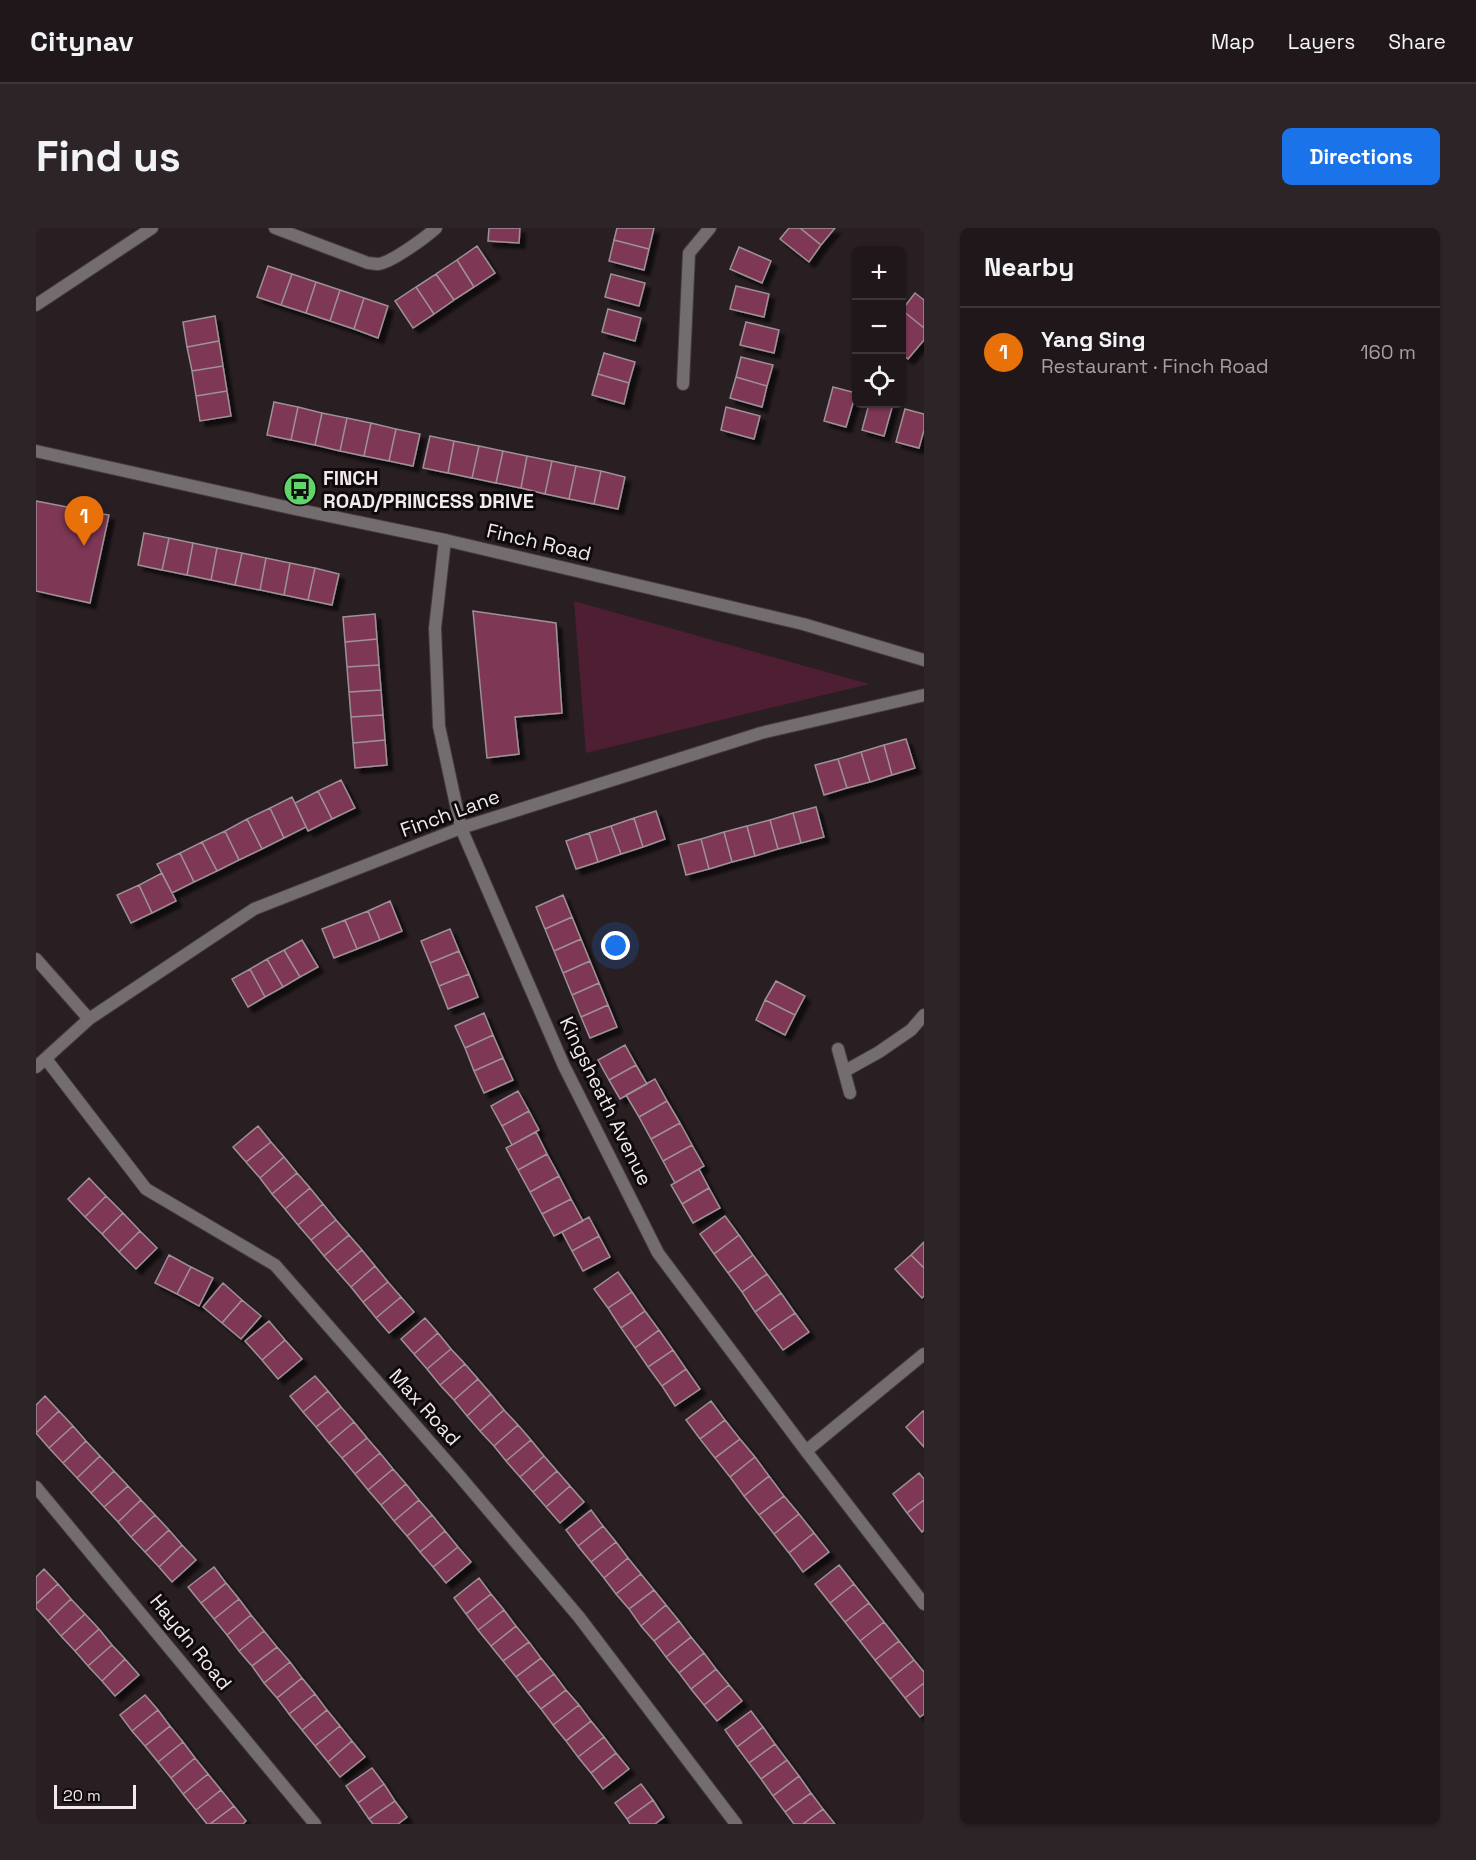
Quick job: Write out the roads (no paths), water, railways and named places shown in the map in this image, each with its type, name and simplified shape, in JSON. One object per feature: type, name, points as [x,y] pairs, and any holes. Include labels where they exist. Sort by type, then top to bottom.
[{"type":"street","points":[[36,305],[152,228]]},
{"type":"street","points":[[275,228],[368,263],[377,264],[385,262],[417,243],[436,228]]},
{"type":"street","points":[[682,384],[689,253],[710,228]]},
{"type":"street","name":"Finch Road","points":[[36,452],[445,540],[803,624],[924,660]]},
{"type":"street","name":"Kingsheath Avenue","points":[[445,540],[435,628],[439,726],[461,828],[564,1066],[658,1253],[924,1604]]},
{"type":"street","name":"Finch Lane","points":[[36,1067],[89,1019],[254,909],[461,828],[761,733],[924,695]]},
{"type":"street","points":[[36,959],[89,1019]]},
{"type":"street","points":[[844,1071],[879,1052],[911,1030],[924,1015]]},
{"type":"street","points":[[838,1049],[850,1093]]},
{"type":"street","name":"Max Road","points":[[46,1059],[146,1189],[275,1265],[579,1617],[736,1824]]},
{"type":"street","points":[[806,1451],[924,1354]]},
{"type":"street","name":"Haydn Road","points":[[36,1486],[315,1824]]},
{"type":"place","name":"FINCH ROAD/PRINCESS DRIVE","points":[[300,489]]},
{"type":"place","name":"Yang Sing","points":[[84,546]]}]
